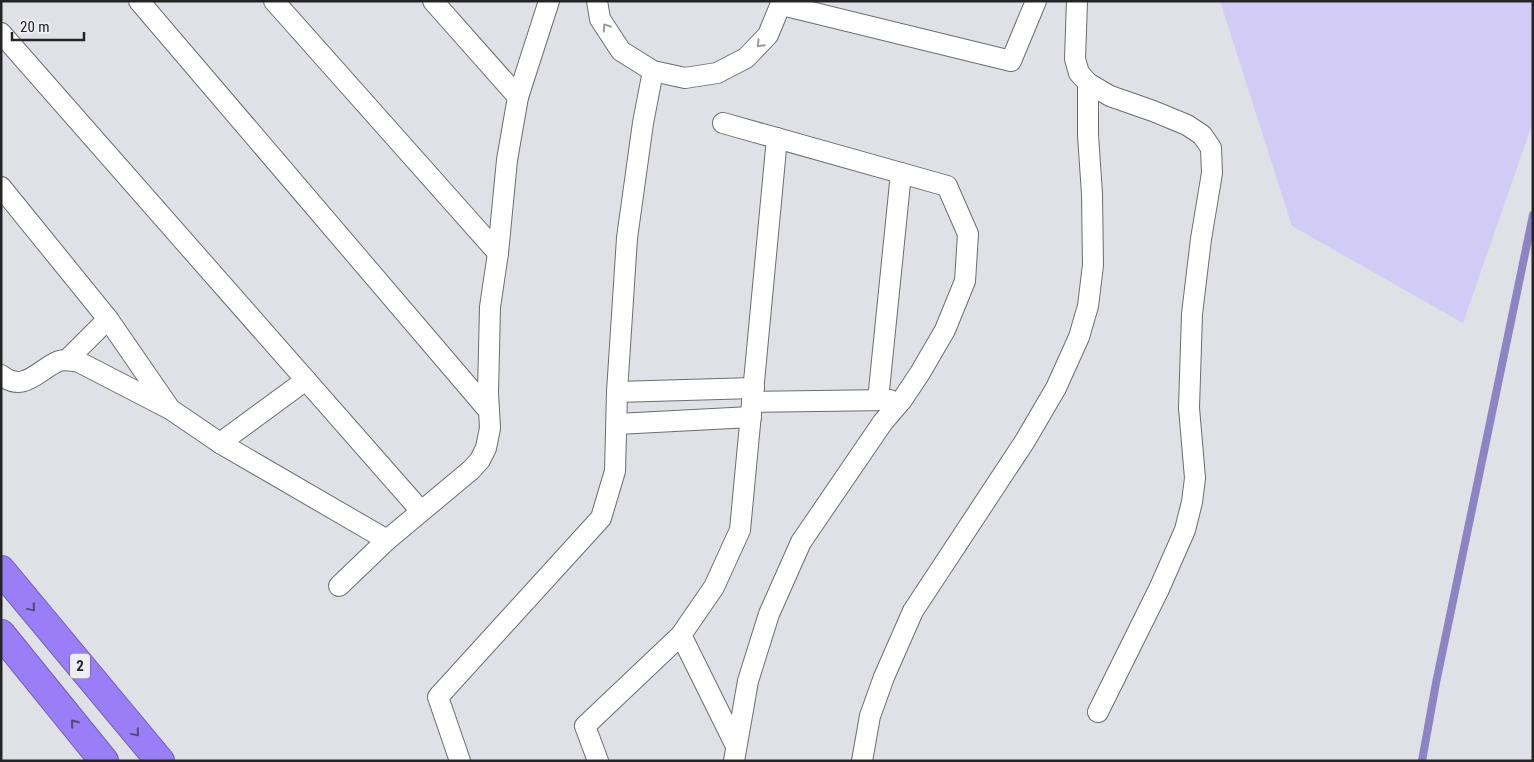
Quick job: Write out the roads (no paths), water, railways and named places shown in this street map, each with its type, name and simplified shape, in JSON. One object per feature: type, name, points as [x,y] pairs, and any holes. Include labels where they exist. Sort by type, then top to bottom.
[{"type":"highway","name":"2","points":[[1,570],[160,761]]},
{"type":"highway","points":[[1,634],[104,761]]},
{"type":"street","points":[[139,1],[489,410]]},
{"type":"street","points":[[274,1],[498,253]]},
{"type":"street","points":[[433,1],[518,97]]},
{"type":"street","points":[[339,586],[387,540],[471,470],[480,460],[486,448],[490,428],[490,307],[498,253],[507,160],[518,97],[549,1]]},
{"type":"street","points":[[597,1],[600,20],[622,51],[653,71],[685,78],[717,73],[746,58],[768,35],[782,3],[1011,61],[1036,1]]},
{"type":"street","points":[[1076,1],[1075,59],[1079,73],[1088,83],[1110,96],[1187,125],[1202,135],[1211,148],[1212,173],[1201,239],[1192,314],[1189,408],[1195,478],[1192,502],[1185,530],[1174,555],[1098,712]]},
{"type":"street","points":[[1,33],[421,512]]},
{"type":"street","points":[[460,761],[438,697],[601,518],[615,471],[617,392],[627,238],[643,123],[653,71]]},
{"type":"street","points":[[862,761],[870,716],[884,677],[913,611],[979,513],[1029,433],[1056,388],[1079,337],[1088,306],[1093,265],[1088,83]]},
{"type":"street","points":[[723,123],[947,186],[968,234],[965,281],[946,330],[902,400],[883,422],[801,542],[769,614],[748,681],[735,753]]},
{"type":"street","points":[[598,761],[585,726],[681,635],[714,587],[740,530],[777,138]]},
{"type":"street","points":[[878,400],[901,173]]},
{"type":"street","points":[[1,188],[108,319],[170,409]]},
{"type":"street","points":[[67,360],[108,319]]},
{"type":"street","points":[[1,375],[16,382],[26,381],[58,362],[67,360],[79,362],[170,409],[220,443],[387,540]]},
{"type":"street","points":[[220,443],[306,380]]},
{"type":"street","points":[[617,392],[752,403],[902,400]]},
{"type":"street","points":[[617,424],[752,403]]},
{"type":"street","points":[[681,635],[735,753]]},
{"type":"waterway","points":[[1422,761],[1436,683],[1533,215]]}]
